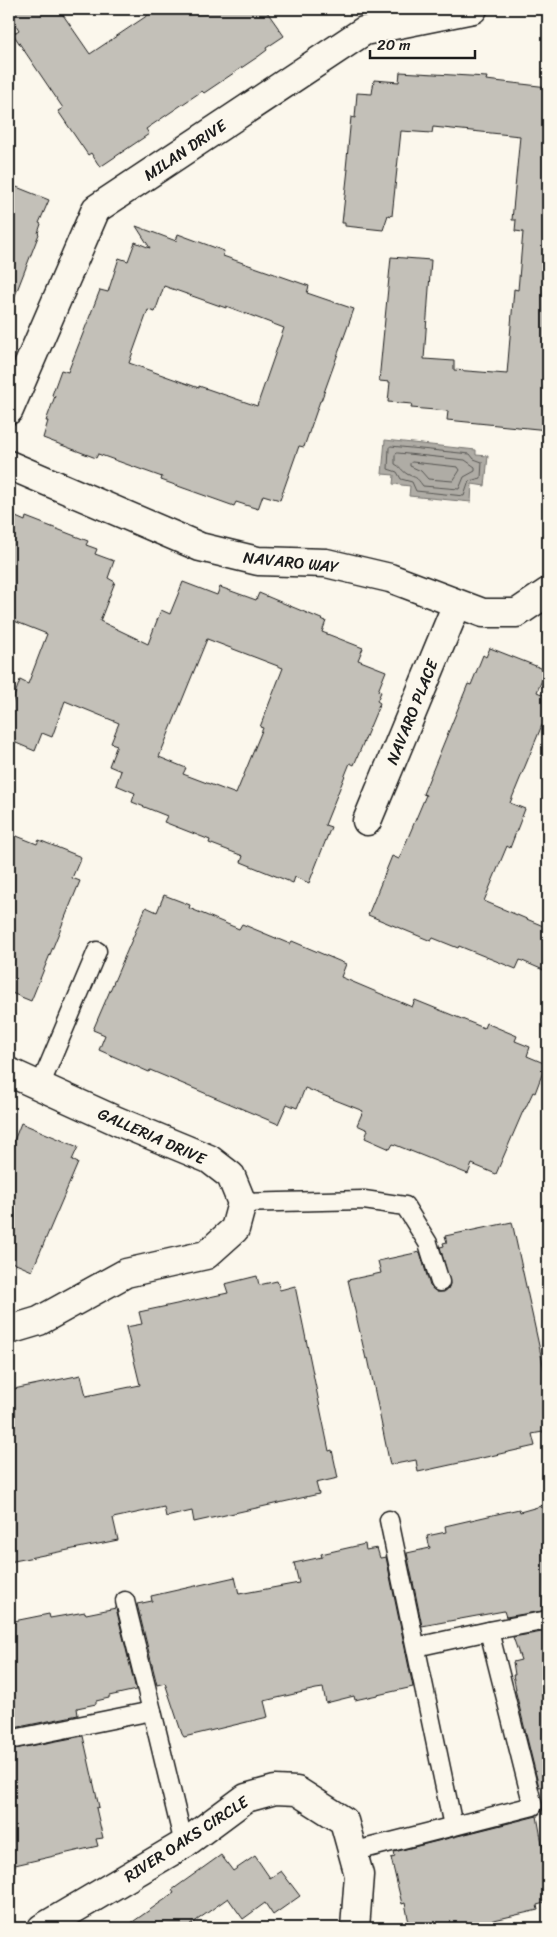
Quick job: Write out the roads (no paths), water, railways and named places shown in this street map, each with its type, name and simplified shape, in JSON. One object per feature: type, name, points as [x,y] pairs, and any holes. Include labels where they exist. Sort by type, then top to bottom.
[{"type":"street","name":"MILAN DRIVE","points":[[9,410],[96,209],[364,32],[473,9]]},
{"type":"street","name":"NAVARO WAY","points":[[9,465],[200,547],[258,561],[326,563],[390,578],[483,613],[517,613],[548,592]]},
{"type":"street","name":"NAVARO PLACE","points":[[367,821],[457,604]]},
{"type":"street","name":"GALLERIA DRIVE","points":[[9,1072],[117,1121],[209,1159],[231,1176],[242,1203]]},
{"type":"street","points":[[9,1330],[39,1321],[126,1273],[206,1255],[235,1229],[242,1203]]},
{"type":"street","name":"RIVER OAKS CIRCLE","points":[[42,1928],[184,1844],[246,1798],[275,1790],[297,1791],[344,1821],[359,1875],[355,1928]]},
{"type":"lane","points":[[40,1086],[97,951]]},
{"type":"lane","points":[[242,1203],[364,1200],[405,1206],[428,1243],[440,1282]]},
{"type":"lane","points":[[390,1520],[454,1826]]},
{"type":"lane","points":[[126,1601],[184,1844]]},
{"type":"lane","points":[[416,1647],[548,1620]]},
{"type":"lane","points":[[352,1852],[533,1806],[489,1631]]},
{"type":"lane","points":[[9,1740],[152,1711]]},
{"type":"water","points":[[385,440],[476,450],[476,455],[488,456],[485,486],[472,484],[471,502],[409,496],[410,486],[393,484],[394,475],[382,474]]}]
